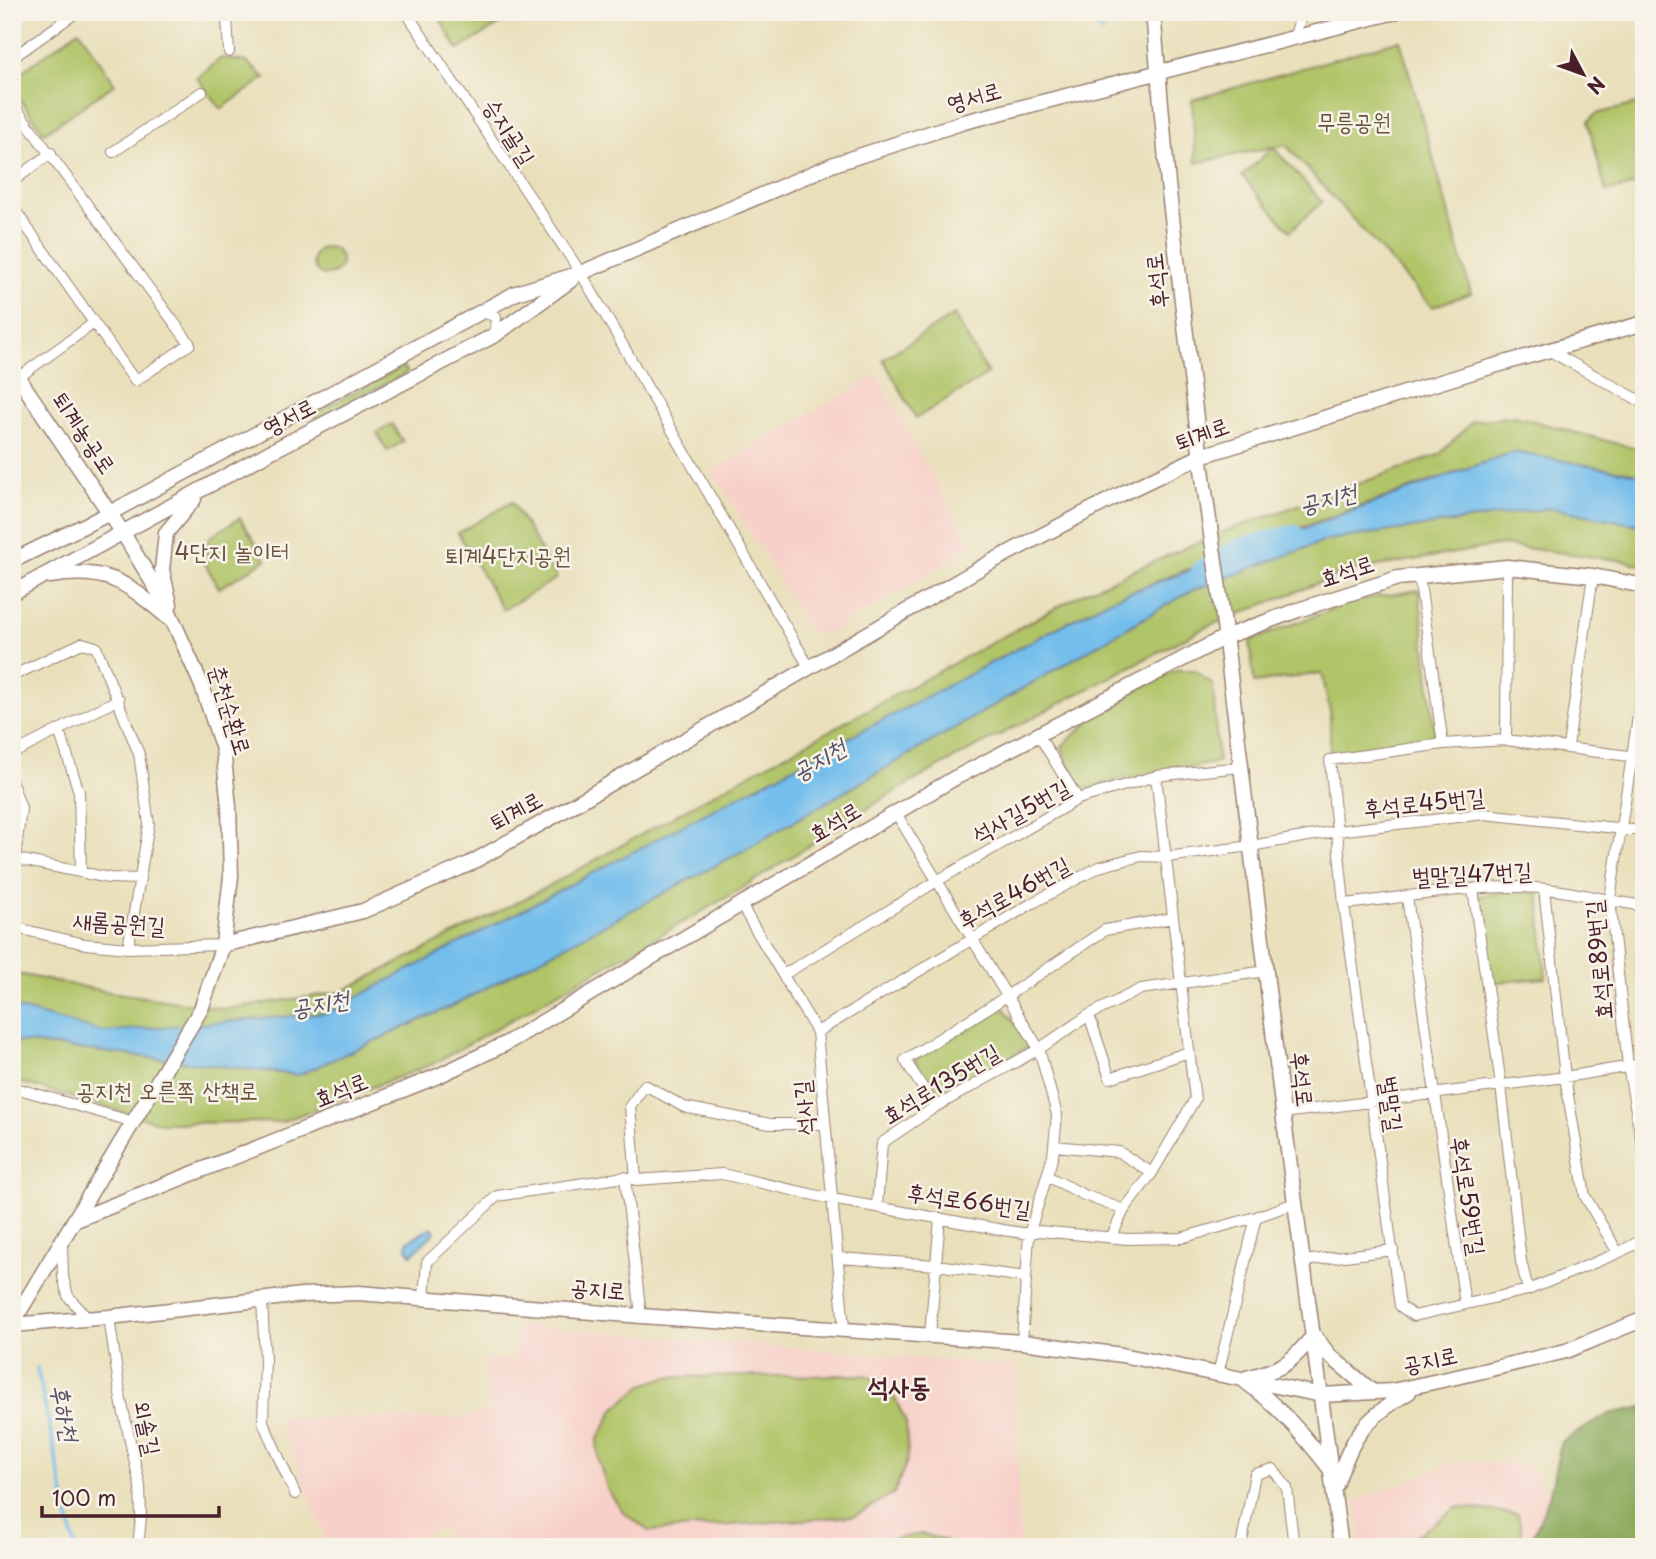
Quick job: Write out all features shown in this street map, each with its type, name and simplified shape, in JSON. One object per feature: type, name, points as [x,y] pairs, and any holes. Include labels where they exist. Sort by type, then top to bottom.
[{"type":"street","points":[[12,58],[77,12]]},
{"type":"street","points":[[229,52],[227,18],[235,12]]},
{"type":"street","name":"승지골길","points":[[406,12],[581,273]]},
{"type":"street","name":"후석로","points":[[1153,12],[1157,72],[1200,456],[1223,617],[1283,1113],[1341,1547]]},
{"type":"street","points":[[1294,39],[1302,12]]},
{"type":"street","name":"영서로","points":[[12,593],[41,577],[228,450],[516,293],[581,273],[834,164],[964,122],[1395,12]]},
{"type":"street","points":[[113,152],[202,92]]},
{"type":"street","points":[[12,103],[190,344],[135,381],[12,206]]},
{"type":"street","points":[[12,182],[51,153]]},
{"type":"street","points":[[581,273],[809,667]]},
{"type":"street","name":"영서로","points":[[12,561],[201,490],[495,335],[581,273]]},
{"type":"street","points":[[483,312],[496,317],[495,335]]},
{"type":"street","points":[[14,375],[93,323]]},
{"type":"street","name":"퇴계로","points":[[223,945],[363,911],[469,864],[989,563],[1200,456],[1644,323]]},
{"type":"street","points":[[1550,351],[1644,403]]},
{"type":"street","name":"퇴계농공로","points":[[14,375],[117,523]]},
{"type":"street","points":[[228,450],[222,457],[222,465],[236,470]]},
{"type":"street","points":[[173,622],[162,570],[166,533],[201,490]]},
{"type":"street","name":"춘천순환로","points":[[117,523],[166,605],[202,686],[223,749],[229,807],[231,876],[223,945],[201,1009],[137,1117]]},
{"type":"street","points":[[1506,740],[1507,567]]},
{"type":"street","name":"효석로","points":[[76,1220],[438,1076],[505,1044],[953,779],[1225,637],[1398,578],[1507,567],[1593,576],[1644,586]]},
{"type":"street","points":[[41,577],[90,572],[110,578],[138,593],[173,622]]},
{"type":"street","points":[[1419,576],[1443,744]]},
{"type":"street","points":[[1568,746],[1593,576]]},
{"type":"street","points":[[12,676],[82,643],[96,647],[119,699],[139,754],[149,824],[128,948]]},
{"type":"street","name":"효석로89번길","points":[[1644,678],[1610,899],[1628,1066],[1644,1155]]},
{"type":"street","points":[[12,754],[119,699]]},
{"type":"street","points":[[59,730],[79,792],[81,871]]},
{"type":"street","points":[[1038,734],[1078,799]]},
{"type":"street","name":"벌말길","points":[[1644,758],[1506,740],[1443,744],[1330,761],[1344,904],[1400,1306],[1414,1316],[1528,1290],[1618,1253],[1644,1239]]},
{"type":"street","name":"석사길5번길","points":[[783,975],[1078,799],[1156,776],[1241,767]]},
{"type":"street","points":[[1111,1238],[1124,1210],[1152,1173],[1195,1099],[1156,776]]},
{"type":"street","points":[[12,783],[21,808],[14,858],[109,878],[141,878]]},
{"type":"street","points":[[896,813],[1039,1049],[1058,1115],[1047,1176],[1029,1234],[1022,1342]]},
{"type":"street","name":"후석로45번길","points":[[1251,846],[1337,831],[1484,814],[1644,831]]},
{"type":"street","name":"후석로46번길","points":[[817,1032],[972,938],[1099,867],[1141,856],[1167,857],[1251,846]]},
{"type":"street","name":"벌말길47번길","points":[[1344,904],[1472,889],[1517,887],[1644,906]]},
{"type":"street","name":"후석로59번길","points":[[1472,889],[1501,1085],[1521,1261],[1528,1290]]},
{"type":"street","points":[[1544,889],[1565,1077],[1586,1196],[1618,1253]]},
{"type":"street","name":"후석로59번길","points":[[1408,897],[1465,1304]]},
{"type":"street","name":"석사길","points":[[741,905],[817,1032],[844,1328]]},
{"type":"street","name":"효석로135번길","points":[[935,1107],[905,1060],[1105,930],[1174,919]]},
{"type":"street","name":"새롬공원길","points":[[12,927],[85,944],[128,948],[223,945]]},
{"type":"street","name":"효석로135번길","points":[[877,1206],[882,1143],[935,1107],[1039,1049],[1089,1015],[1141,989],[1266,971]]},
{"type":"street","points":[[1089,1015],[1110,1078],[1189,1052]]},
{"type":"street","points":[[1283,1113],[1565,1077],[1644,1064]]},
{"type":"street","points":[[636,1180],[629,1106],[645,1084],[684,1107],[770,1124],[825,1124]]},
{"type":"street","points":[[12,1087],[137,1117],[12,1324]]},
{"type":"street","points":[[1054,1146],[1119,1152],[1152,1173]]},
{"type":"street","name":"후석로66번길","points":[[424,1298],[427,1262],[497,1196],[625,1177],[636,1180],[722,1174],[832,1199],[1029,1234],[1039,1231],[1111,1238],[1181,1238],[1296,1203]]},
{"type":"street","points":[[1047,1176],[1084,1195],[1124,1210]]},
{"type":"street","points":[[625,1177],[640,1316]]},
{"type":"street","points":[[1218,1374],[1256,1217]]},
{"type":"street","points":[[930,1335],[940,1218]]},
{"type":"street","points":[[62,1242],[63,1277],[68,1296],[88,1319]]},
{"type":"street","points":[[1304,1261],[1393,1250]]},
{"type":"street","points":[[839,1258],[936,1265],[1026,1276]]},
{"type":"street","name":"공지로","points":[[12,1324],[109,1317],[302,1295],[359,1293],[640,1316],[1022,1342],[1122,1355],[1322,1395],[1373,1392],[1419,1385],[1566,1352],[1644,1319]]},
{"type":"street","points":[[262,1299],[265,1360],[263,1422],[295,1494]]},
{"type":"street","name":"외솔길","points":[[109,1317],[121,1400],[140,1486],[138,1547]]},
{"type":"street","points":[[1242,1379],[1276,1371],[1297,1355],[1314,1335],[1329,1355],[1373,1392]]},
{"type":"street","points":[[1242,1379],[1270,1399],[1286,1415],[1332,1471]]},
{"type":"street","points":[[1334,1490],[1346,1455],[1372,1417],[1419,1385]]},
{"type":"street","points":[[1241,1547],[1255,1474],[1273,1469],[1287,1488],[1294,1547]]},
{"type":"shaded area","points":[[877,375],[972,547],[826,635],[810,632],[712,470]]},
{"type":"shaded area","points":[[518,1325],[1016,1366],[1020,1547],[450,1547],[442,1527],[401,1547],[329,1547],[278,1418],[454,1419],[491,1410],[483,1360],[514,1359]]},
{"type":"shaded area","points":[[1457,1461],[1528,1465],[1558,1509],[1644,1547],[1361,1547],[1355,1502]]},
{"type":"green space","points":[[436,12],[519,12],[458,50]]},
{"type":"green space","points":[[79,30],[115,84],[44,133],[13,89],[16,76]]},
{"type":"green space","name":"무릉공원","points":[[1400,40],[1471,293],[1432,307],[1286,145],[1274,148],[1322,202],[1290,231],[1242,176],[1273,147],[1196,163],[1192,100]]},
{"type":"green space","points":[[221,58],[247,62],[265,78],[221,109],[197,78]]},
{"type":"green space","points":[[1644,102],[1644,183],[1606,192],[1588,122],[1596,114]]},
{"type":"green space","points":[[327,247],[337,251],[341,261],[337,271],[327,275],[317,271],[313,261],[317,251]]},
{"type":"green space","points":[[954,315],[988,374],[916,418],[883,359]]},
{"type":"green space","points":[[403,367],[407,371],[403,375],[318,419],[315,417],[318,411]]},
{"type":"green space","points":[[1515,416],[1644,451],[1644,475],[1513,452],[1240,549],[1112,599],[327,1014],[103,1032],[12,1007],[12,973],[110,992],[225,1009],[341,992],[547,887],[1085,592],[1212,536],[1439,455],[1473,421]]},
{"type":"green space","points":[[392,424],[403,442],[387,451],[377,433]]},
{"type":"green space","name":"퇴계4단지공원","points":[[512,502],[557,578],[503,610],[458,533]]},
{"type":"green space","name":"공지천 오른쪽 산책로","points":[[1551,508],[1644,526],[1644,565],[1501,545],[1349,571],[1206,627],[944,764],[886,797],[736,892],[433,1064],[281,1122],[161,1123],[12,1080],[12,1041],[299,1075],[454,1005],[739,853],[1191,591],[1327,540]]},
{"type":"green space","name":"4단지 놀이터","points":[[240,518],[266,560],[219,588],[204,562],[209,538]]},
{"type":"green space","points":[[1419,590],[1435,738],[1330,754],[1330,712],[1322,673],[1254,683],[1250,641],[1353,601]]},
{"type":"green space","points":[[1175,670],[1195,670],[1213,685],[1218,762],[1122,779],[1087,789],[1072,783],[1062,746],[1103,709]]},
{"type":"green space","points":[[1511,891],[1539,893],[1546,978],[1490,983],[1479,896]]},
{"type":"green space","points":[[1004,1008],[1031,1045],[939,1098],[914,1060]]},
{"type":"green space","points":[[867,1375],[885,1387],[896,1400],[906,1423],[908,1458],[894,1493],[855,1516],[649,1531],[624,1513],[608,1491],[599,1462],[597,1441],[615,1408],[643,1385],[666,1377]]},
{"type":"green space","points":[[1644,1407],[1644,1547],[1533,1547],[1532,1538],[1549,1498],[1561,1442],[1609,1414]]},
{"type":"green space","points":[[1458,1507],[1518,1514],[1524,1547],[1400,1547]]},
{"type":"green space","points":[[922,1534],[946,1541],[946,1547],[847,1547]]},
{"type":"water","points":[[1513,452],[1644,475],[1644,526],[1551,508],[1327,540],[1191,591],[739,853],[454,1005],[299,1075],[12,1041],[12,1007],[103,1032],[327,1013],[1112,599]]},
{"type":"water","points":[[432,1227],[435,1232],[411,1255],[407,1248],[408,1241]]},
{"type":"waterway","points":[[1084,12],[1103,32]]},
{"type":"waterway","name":"공지천","points":[[1201,571],[1240,549],[1294,535]]},
{"type":"waterway","name":"후하천","points":[[37,1368],[75,1547]]},
{"type":"district","name":"석사동","points":[[899,1387]]}]
